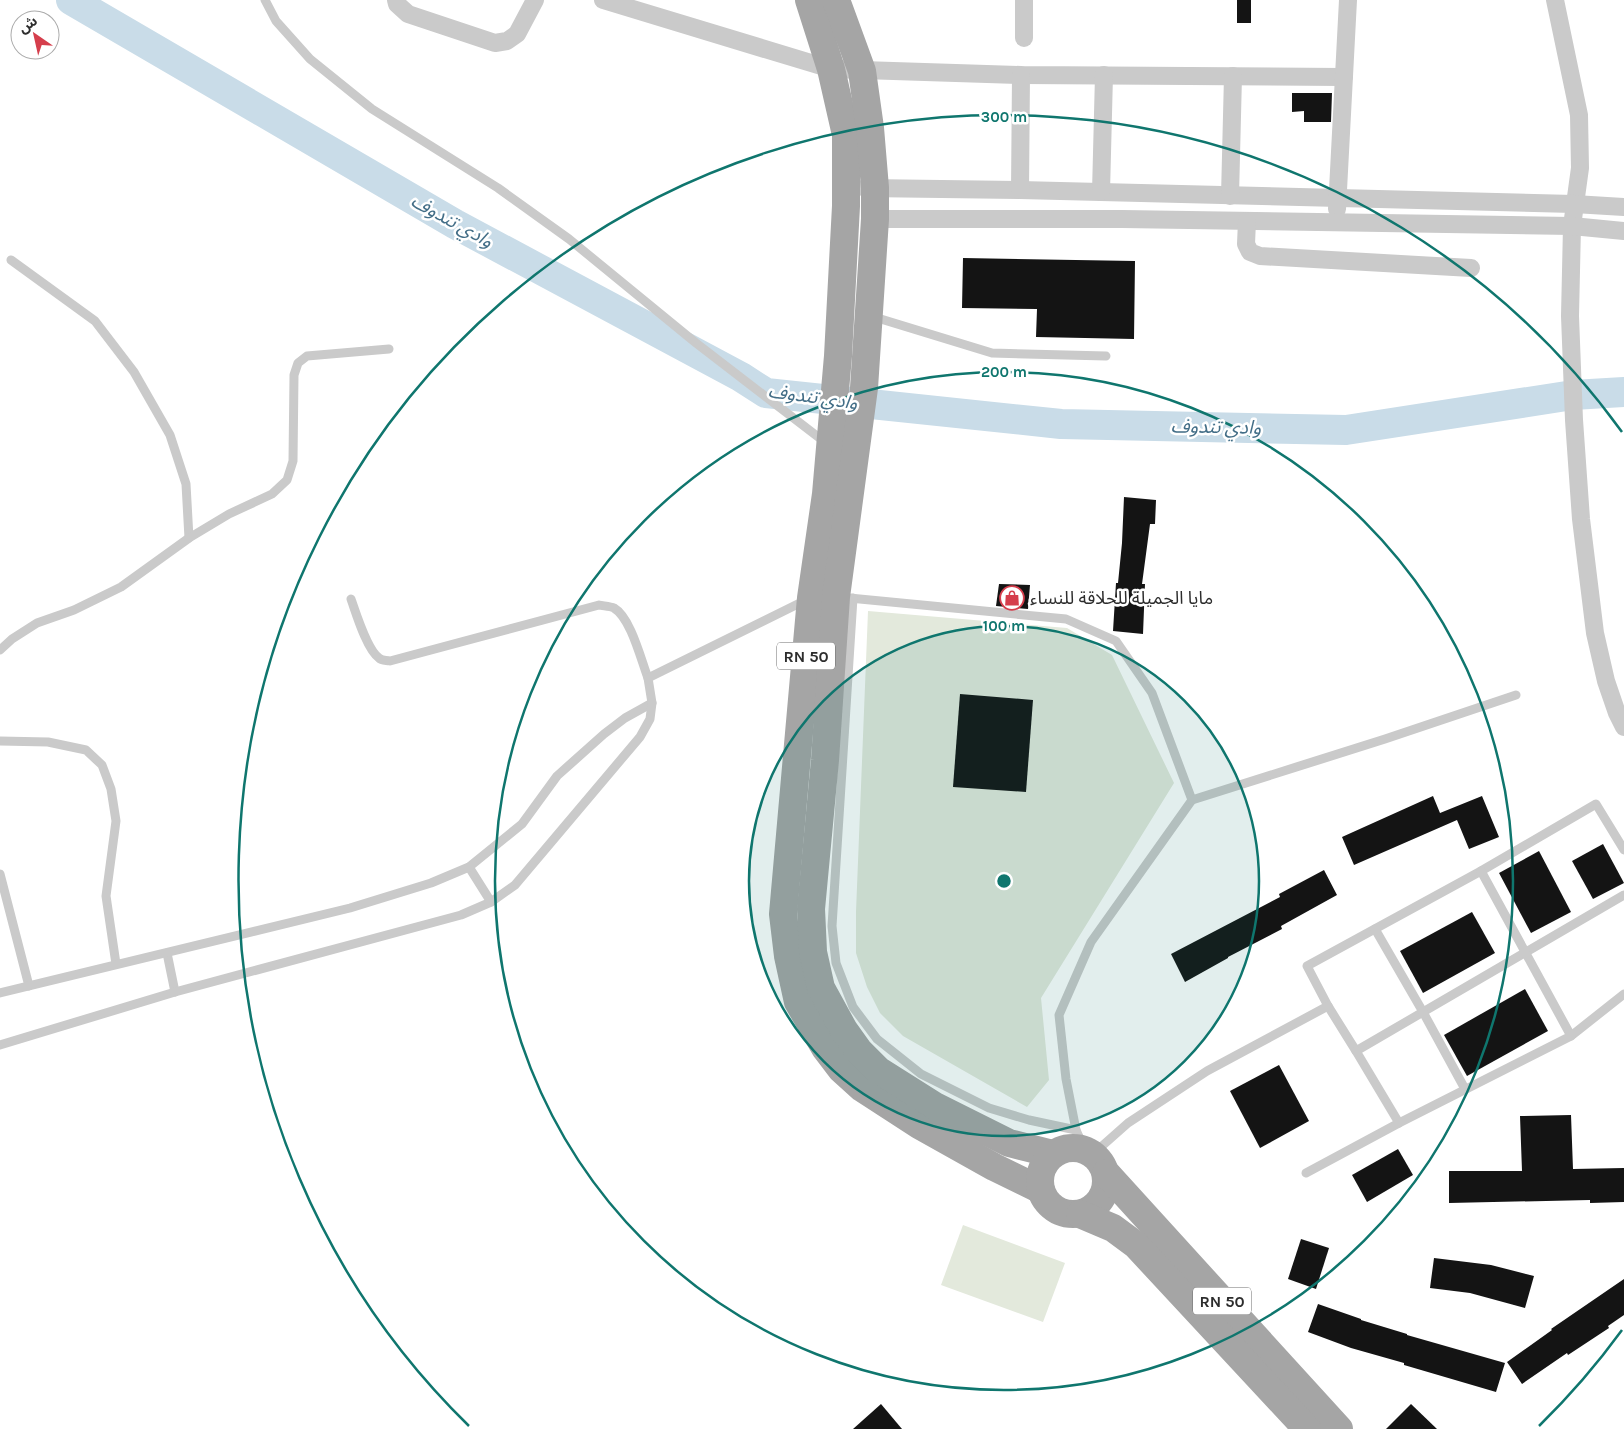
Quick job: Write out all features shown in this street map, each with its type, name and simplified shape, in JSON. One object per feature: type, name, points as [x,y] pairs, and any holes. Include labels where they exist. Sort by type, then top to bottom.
[{"type":"main road","name":"RN 50","points":[[809,0],[831,69],[846,135],[846,188],[838,356],[826,494],[830,598],[825,760],[811,910],[813,952],[821,988],[844,1030],[859,1051],[878,1070],[935,1106],[1009,1143],[1053,1154]]},
{"type":"main road","name":"RN 50","points":[[836,0],[862,71],[870,128],[875,188],[875,219],[864,388],[830,598],[783,914],[788,956],[798,1002],[825,1048],[841,1069],[862,1088],[919,1125],[994,1167],[1040,1190]]},
{"type":"main road","points":[[1068,1148],[1090,1152],[1106,1184],[1101,1198],[1090,1210],[1080,1214],[1060,1212],[1051,1207],[1040,1190],[1041,1170],[1046,1161],[1053,1154],[1063,1149],[1068,1148]]},
{"type":"main road","name":"RN 50","points":[[1090,1152],[1340,1429]]},
{"type":"main road","name":"RN 50","points":[[1080,1214],[1113,1228],[1136,1246],[1307,1429]]},
{"type":"street","points":[[396,0],[397,4],[408,14],[495,43],[507,41],[517,34],[535,0]]},
{"type":"street","points":[[603,0],[831,69],[1021,75],[1344,77]]},
{"type":"street","points":[[1024,0],[1024,38]]},
{"type":"street","points":[[1337,222],[1348,0]]},
{"type":"street","points":[[1555,0],[1579,115],[1580,168],[1572,226],[1571,336],[1574,420],[1582,519],[1595,633],[1606,681],[1617,714],[1624,728]]},
{"type":"street","points":[[1020,190],[1021,75]]},
{"type":"street","points":[[1101,192],[1104,75]]},
{"type":"street","points":[[1230,196],[1233,76]]},
{"type":"street","points":[[846,188],[1020,190],[1574,204],[1624,207]]},
{"type":"street","points":[[875,219],[1122,219],[1337,222],[1572,226],[1624,231]]},
{"type":"street","points":[[1247,221],[1246,244],[1250,252],[1260,256],[1471,268]]},
{"type":"lane","points":[[265,0],[276,21],[310,59],[372,109],[498,188],[569,239],[696,343],[830,446]]},
{"type":"lane","points":[[11,260],[95,321],[134,372],[170,435],[186,484],[189,538]]},
{"type":"lane","points":[[868,316],[992,352],[1106,356]]},
{"type":"lane","points":[[0,650],[12,639],[37,623],[74,610],[121,587],[189,538],[229,514],[272,494],[286,480],[293,461],[294,375],[298,362],[307,356],[389,349]]},
{"type":"lane","points":[[0,1045],[176,992],[461,915],[491,902],[515,885],[640,738],[650,719],[652,703],[648,678],[629,628],[623,616],[613,607],[599,606],[390,661],[381,660],[374,654],[351,598]]},
{"type":"lane","points":[[830,598],[832,926],[836,964],[853,1007],[878,1039],[920,1074],[989,1108],[1029,1120],[1090,1152]]},
{"type":"lane","points":[[648,678],[830,598],[1066,619],[1116,642],[1152,693],[1192,800]]},
{"type":"lane","points":[[1090,1152],[1066,1079],[1059,1014],[1091,942],[1192,800],[1516,696]]},
{"type":"lane","points":[[0,993],[350,908],[431,883],[469,867],[522,824],[557,776],[604,734],[625,718],[652,703]]},
{"type":"lane","points":[[0,740],[48,742],[86,750],[102,765],[111,789],[116,822],[106,896],[116,964]]},
{"type":"lane","points":[[1399,1123],[1328,1006],[1307,966],[1481,871],[1596,804],[1624,850]]},
{"type":"lane","points":[[469,867],[491,902]]},
{"type":"lane","points":[[1481,871],[1571,1036]]},
{"type":"lane","points":[[0,874],[29,986]]},
{"type":"lane","points":[[1356,1051],[1624,895]]},
{"type":"lane","points":[[1375,929],[1465,1089]]},
{"type":"lane","points":[[167,953],[176,992]]},
{"type":"lane","points":[[1306,1173],[1399,1123],[1571,1036],[1624,994]]},
{"type":"lane","points":[[1090,1152],[1128,1123],[1207,1071],[1328,1006]]},
{"type":"shaded area","points":[[868,611],[1067,628],[1112,655],[1174,783],[1041,998],[1049,1080],[1027,1107],[903,1036],[880,1013],[867,987],[856,953]]},
{"type":"shaded area","points":[[963,1225],[1065,1263],[1043,1322],[941,1285]]},
{"type":"building","points":[[1237,0],[1251,0],[1251,23],[1237,23]]},
{"type":"building","points":[[1292,93],[1332,93],[1331,122],[1304,122],[1304,111],[1292,112]]},
{"type":"building","points":[[963,258],[1135,261],[1134,339],[1036,337],[1037,309],[962,308]]},
{"type":"building","points":[[1124,497],[1156,500],[1155,524],[1150,524],[1142,584],[1145,584],[1143,634],[1113,631],[1116,583],[1118,583],[1122,543]]},
{"type":"building","points":[[999,584],[1030,585],[1028,609],[996,606]]},
{"type":"building","points":[[960,694],[1033,700],[1026,792],[953,787]]},
{"type":"building","points":[[1433,796],[1440,813],[1482,796],[1499,837],[1469,849],[1457,820],[1354,865],[1342,837]]},
{"type":"building","points":[[1603,844],[1624,883],[1593,899],[1572,861]]},
{"type":"building","points":[[1539,851],[1571,912],[1531,933],[1499,873]]},
{"type":"building","points":[[1324,870],[1337,895],[1281,926],[1282,929],[1185,982],[1171,954],[1280,897],[1279,894]]},
{"type":"building","points":[[1472,912],[1495,953],[1423,993],[1400,951]]},
{"type":"building","points":[[1525,989],[1548,1031],[1467,1076],[1444,1035]]},
{"type":"building","points":[[1279,1065],[1309,1121],[1260,1148],[1230,1091]]},
{"type":"building","points":[[1571,1115],[1573,1169],[1624,1168],[1624,1202],[1590,1203],[1590,1200],[1449,1203],[1449,1171],[1522,1171],[1520,1116]]},
{"type":"building","points":[[1398,1149],[1413,1175],[1367,1202],[1352,1175]]},
{"type":"building","points":[[1301,1239],[1329,1248],[1316,1289],[1288,1279]]},
{"type":"building","points":[[1434,1258],[1491,1265],[1534,1276],[1525,1308],[1470,1293],[1430,1288]]},
{"type":"building","points":[[1624,1279],[1624,1315],[1608,1326],[1609,1328],[1568,1355],[1567,1353],[1522,1384],[1507,1362]]},
{"type":"building","points":[[1318,1304],[1407,1335],[1505,1363],[1496,1392],[1404,1365],[1404,1363],[1351,1348],[1308,1332]]},
{"type":"building","points":[[881,1404],[902,1429],[853,1429]]},
{"type":"building","points":[[1411,1404],[1437,1429],[1386,1429]]},
{"type":"waterway","name":"وادي تندوف","points":[[71,0],[455,224],[741,377],[766,393],[1061,424],[1346,430],[1573,395],[1624,392]]},
{"type":"place","name":"مايا الجميلة للحلاقة للنساء","points":[[1012,598]]}]
